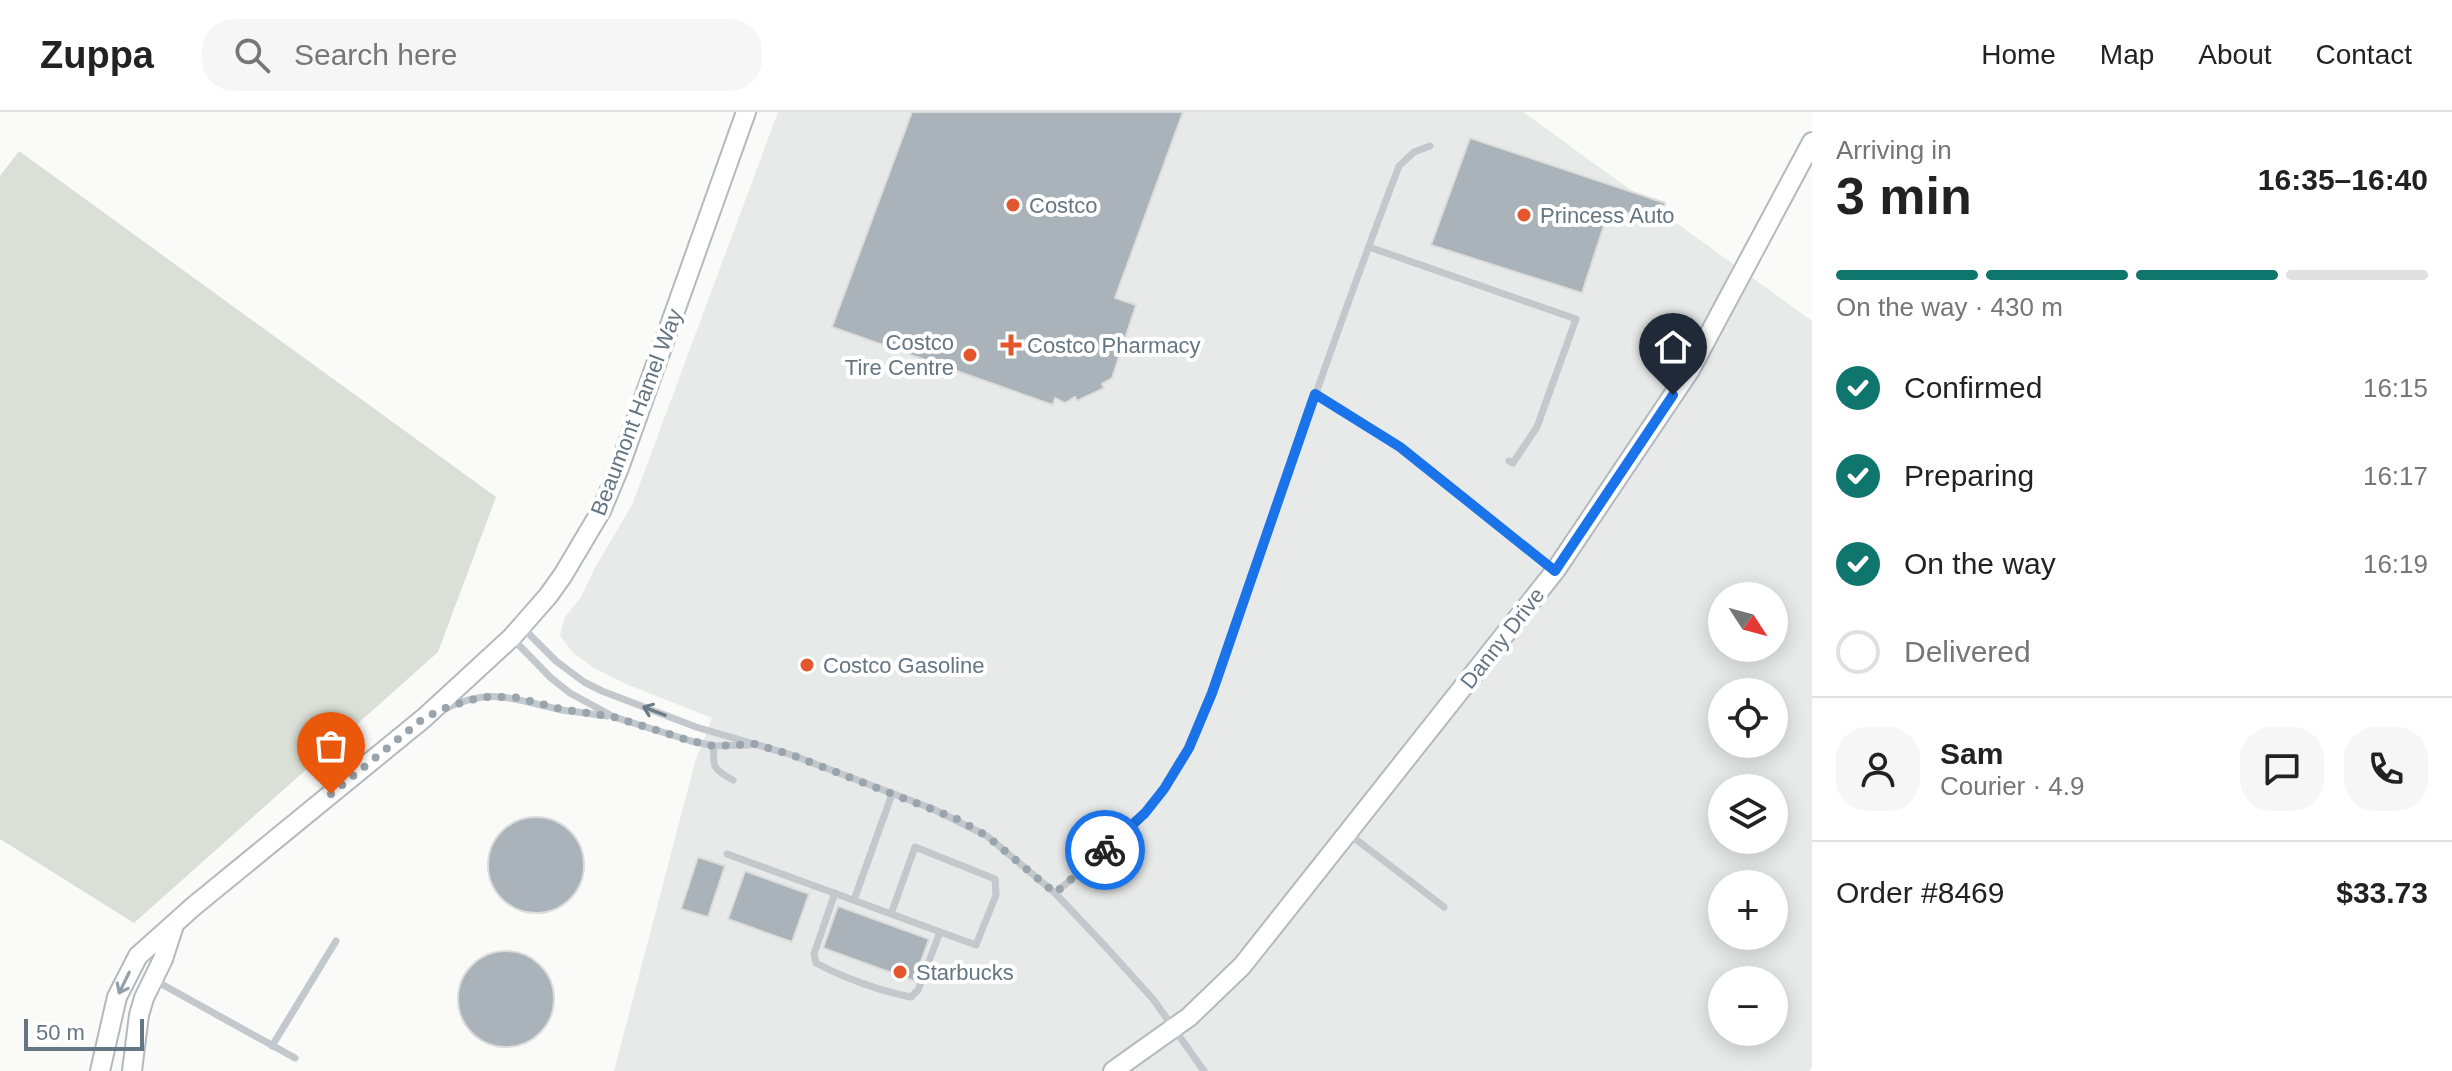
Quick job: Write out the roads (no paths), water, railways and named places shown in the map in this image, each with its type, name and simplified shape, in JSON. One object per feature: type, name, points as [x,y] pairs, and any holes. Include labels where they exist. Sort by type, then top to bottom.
[{"type":"main road","name":"Beaumont Hamel Way","points":[[100,1071],[111,1016],[127,974],[138,956],[194,906],[424,718],[516,632],[563,575],[601,511],[619,468],[746,112]]},
{"type":"main road","name":"Danny Drive","points":[[1113,1071],[1175,1029],[1242,966],[1555,571],[1690,370],[1812,142]]},
{"type":"main road","name":"Beaumont Hamel Way","points":[[132,1071],[139,1015],[174,925]]},
{"type":"lane","points":[[1055,893],[1145,813],[1189,748],[1212,693],[1315,394],[1399,166],[1414,152],[1430,146]]},
{"type":"lane","points":[[1369,247],[1576,319],[1537,427],[1513,463],[1509,461]]},
{"type":"lane","points":[[1315,394],[1400,447],[1555,571]]},
{"type":"lane","points":[[516,632],[551,678],[570,693],[614,717]]},
{"type":"lane","points":[[516,632],[593,687],[696,727],[792,755],[957,819],[987,836],[1055,893],[1153,999],[1204,1071]]},
{"type":"lane","points":[[424,718],[459,703],[493,696],[514,697],[561,709],[614,717],[714,746],[755,744]]},
{"type":"lane","points":[[714,746],[715,768],[733,780]]},
{"type":"lane","points":[[854,900],[892,794]]},
{"type":"lane","points":[[1347,833],[1444,907]]},
{"type":"lane","points":[[727,854],[835,893],[891,914],[976,945],[996,895],[995,879],[915,847],[891,914]]},
{"type":"lane","points":[[835,893],[814,954],[816,963],[831,971],[911,997],[918,990],[940,932]]},
{"type":"lane","points":[[272,1046],[336,941]]},
{"type":"lane","points":[[154,980],[295,1058]]},
{"type":"place","name":"Costco","points":[[1013,205]]},
{"type":"place","name":"Princess Auto","points":[[1524,215]]},
{"type":"place","name":"Costco Pharmacy","points":[[1011,345]]},
{"type":"place","name":"Costco Tire Centre","points":[[970,355]]},
{"type":"place","name":"Costco Gasoline","points":[[807,665]]},
{"type":"place","name":"Starbucks","points":[[900,972]]}]
